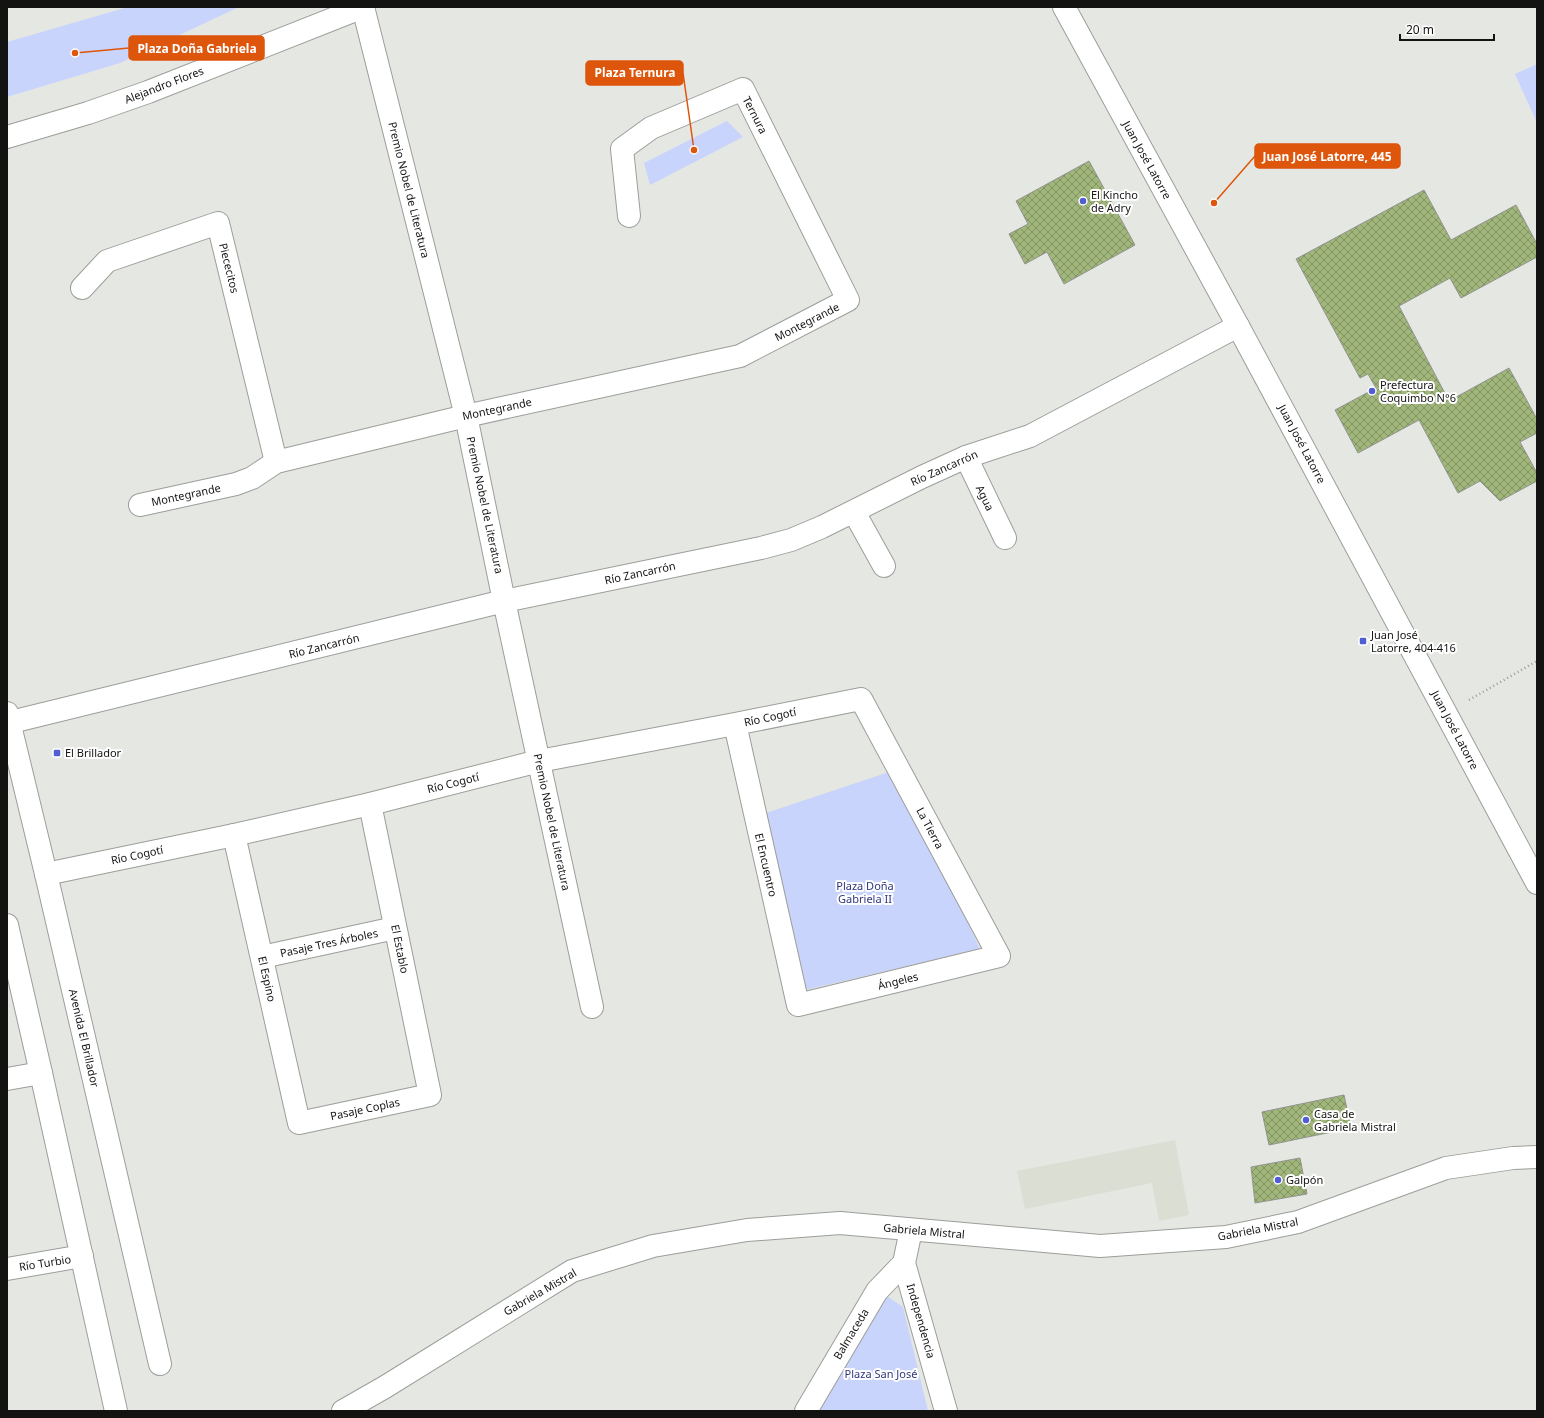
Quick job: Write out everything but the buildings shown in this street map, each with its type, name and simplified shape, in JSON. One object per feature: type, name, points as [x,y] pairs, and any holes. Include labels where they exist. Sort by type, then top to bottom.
[{"type":"street","name":"Alejandro Flores","points":[[7,137],[88,113],[148,92],[363,7]]},
{"type":"street","name":"Premio Nobel de Literatura","points":[[363,7],[466,416],[504,601],[592,1007]]},
{"type":"street","name":"Juan José Latorre","points":[[1064,7],[1238,326],[1537,883]]},
{"type":"street","name":"Ternura","points":[[630,216],[622,149],[651,128],[742,89],[848,300]]},
{"type":"street","name":"Piececitos","points":[[82,288],[107,261],[218,223],[276,462]]},
{"type":"street","name":"Montegrande","points":[[140,505],[236,484],[252,478],[276,462],[466,416],[740,356],[848,300]]},
{"type":"street","name":"Río Zancarrón","points":[[8,720],[504,601],[761,548],[791,540],[854,512],[922,477],[966,457],[1030,436],[1238,326]]},
{"type":"street","name":"Agua","points":[[966,457],[1005,538]]},
{"type":"street","points":[[854,512],[884,566]]},
{"type":"street","name":"Río Cogotí","points":[[46,874],[234,835],[370,804],[539,761],[861,699]]},
{"type":"street","name":"La Tierra","points":[[861,699],[999,956]]},
{"type":"street","name":"Avenida El Brillador","points":[[8,720],[46,874],[160,1364]]},
{"type":"street","name":"El Encuentro","points":[[735,724],[798,1005]]},
{"type":"street","name":"El Establo","points":[[370,804],[430,1095]]},
{"type":"street","name":"El Espino","points":[[234,835],[299,1123]]},
{"type":"street","points":[[7,925],[116,1411]]},
{"type":"street","name":"Pasaje Tres Árboles","points":[[262,958],[395,928]]},
{"type":"street","name":"Ángeles","points":[[798,1005],[999,956]]},
{"type":"street","points":[[7,1079],[41,1073]]},
{"type":"street","name":"Pasaje Coplas","points":[[299,1123],[430,1095]]},
{"type":"street","name":"Gabriela Mistral","points":[[343,1411],[385,1387],[572,1271],[653,1246],[747,1230],[840,1223],[1100,1246],[1226,1237],[1298,1222],[1446,1168],[1513,1158],[1537,1157]]},
{"type":"street","name":"Independencia","points":[[911,1230],[904,1263],[946,1411]]},
{"type":"street","name":"Río Turbio","points":[[7,1269],[82,1256]]},
{"type":"street","name":"Balmaceda","points":[[806,1411],[877,1291],[904,1263]]},
{"type":"path","points":[[1492,687],[1537,662]]},
{"type":"shaded area","points":[[1175,1140],[1189,1215],[1159,1221],[1152,1183],[1025,1209],[1017,1171]]},
{"type":"green space","points":[[128,7],[239,7],[120,63],[7,97],[7,42]]},
{"type":"green space","points":[[1537,64],[1537,123],[1515,74]]},
{"type":"green space","points":[[727,121],[743,137],[650,185],[644,163]]},
{"type":"green space","name":"Plaza Doña Gabriela II","points":[[898,769],[980,949],[805,990],[763,814]]},
{"type":"green space","name":"Plaza San José","points":[[884,1294],[903,1307],[928,1411],[818,1411]]},
{"type":"place","name":"Plaza Doña Gabriela","points":[[75,53]]},
{"type":"place","name":"Plaza Ternura","points":[[694,150]]},
{"type":"place","name":"El Kincho de Adry","points":[[1083,201]]},
{"type":"place","name":"Juan José Latorre, 445","points":[[1214,203]]},
{"type":"place","name":"Prefectura Coquimbo N°6","points":[[1372,391]]},
{"type":"place","name":"Juan José Latorre, 404-416","points":[[1363,641]]},
{"type":"place","name":"El Brillador","points":[[57,753]]},
{"type":"place","name":"Casa de Gabriela Mistral","points":[[1306,1120]]},
{"type":"place","name":"Galpón","points":[[1278,1180]]}]
